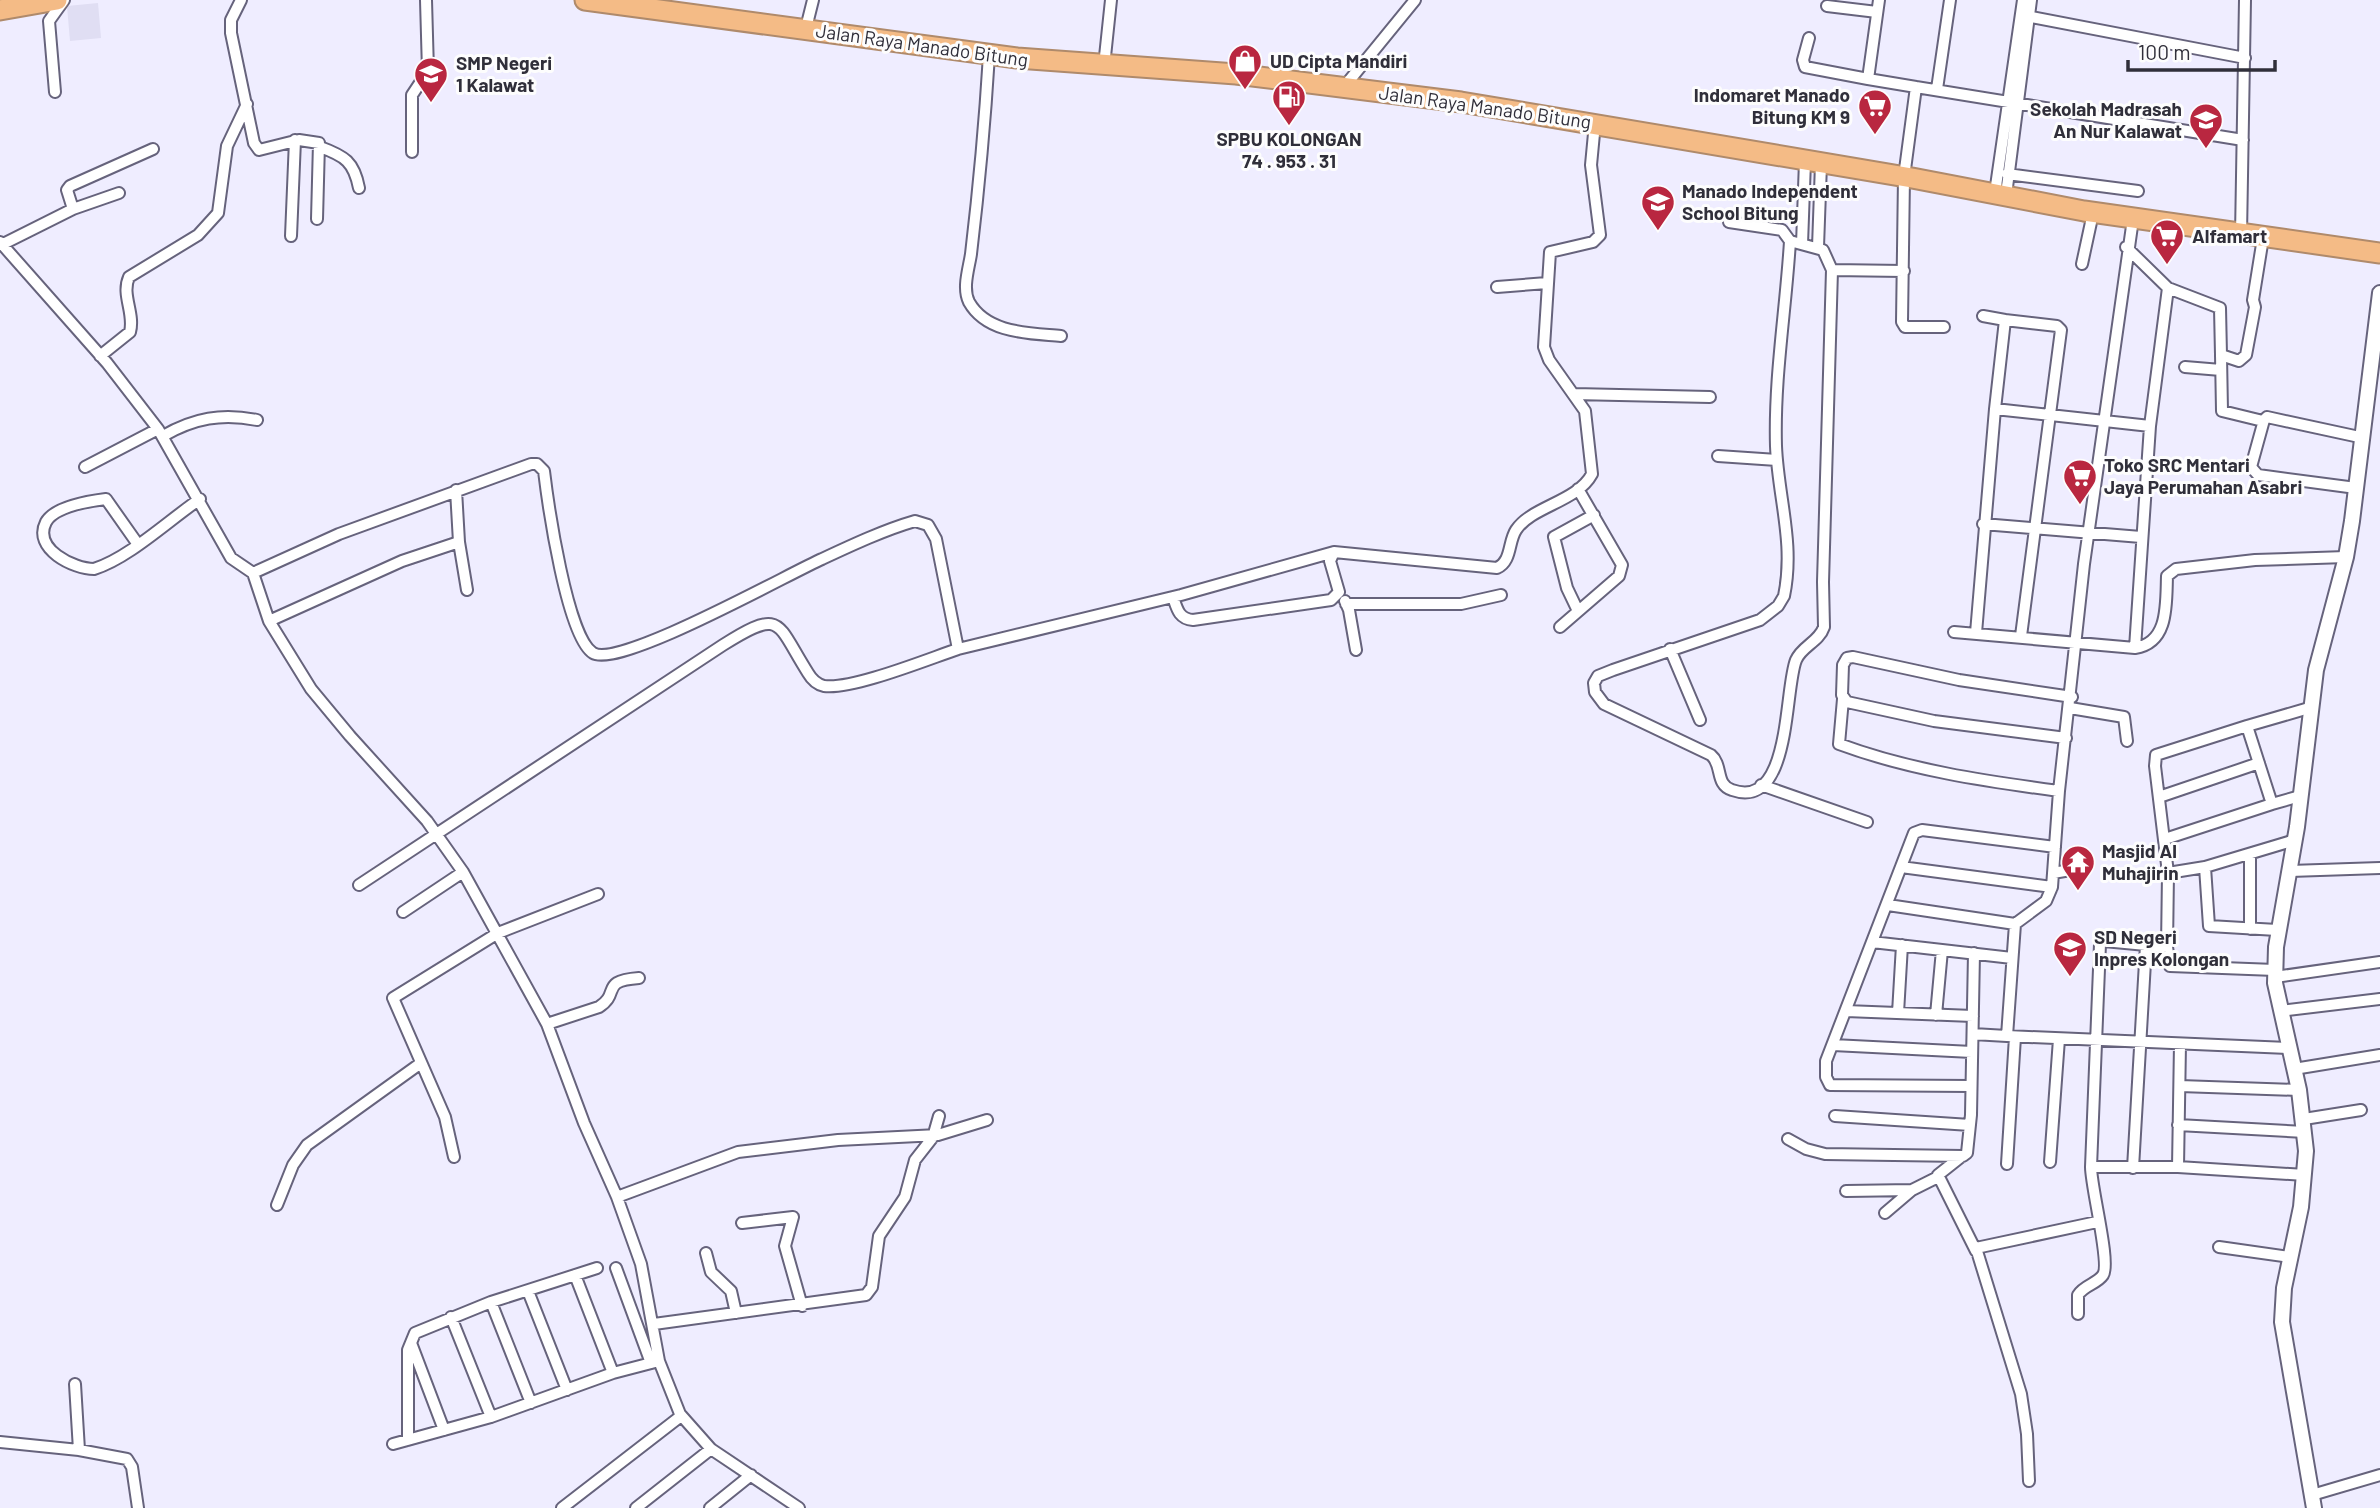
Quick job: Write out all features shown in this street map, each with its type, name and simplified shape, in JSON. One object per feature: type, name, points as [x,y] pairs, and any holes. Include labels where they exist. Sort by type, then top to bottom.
[{"type":"highway","points":[[0,10],[57,0]]},
{"type":"highway","name":"Jalan Raya Manado Bitung","points":[[585,0],[679,6],[989,55],[1236,74],[1344,87],[1595,123],[2000,194],[2092,213],[2380,253]]},
{"type":"street","points":[[55,92],[49,21],[64,0]]},
{"type":"street","points":[[241,0],[236,6],[230,33],[254,143],[259,150],[295,141],[315,140],[320,148],[317,219]]},
{"type":"street","points":[[412,152],[412,95],[428,71],[426,0]]},
{"type":"street","points":[[806,28],[813,0]]},
{"type":"street","points":[[1104,65],[1111,0]]},
{"type":"street","points":[[1344,87],[1415,0]]},
{"type":"street","points":[[1937,89],[1950,0]]},
{"type":"street","points":[[2023,0],[2025,15]]},
{"type":"street","points":[[2000,194],[2025,15],[2031,0]]},
{"type":"street","points":[[2241,234],[2245,0]]},
{"type":"street","points":[[1826,6],[1878,6],[1868,79]]},
{"type":"street","points":[[2025,15],[2245,58]]},
{"type":"street","points":[[1809,38],[1803,60],[1805,67],[2243,140]]},
{"type":"street","points":[[989,55],[982,165],[967,278],[968,298],[978,311],[1008,332],[1061,335]]},
{"type":"street","points":[[1916,87],[1904,177],[1903,326],[1944,327]]},
{"type":"street","points":[[2000,194],[2007,174],[2013,102]]},
{"type":"street","points":[[100,356],[130,332],[131,315],[126,284],[129,276],[198,235],[218,213],[227,146],[247,104]]},
{"type":"street","points":[[359,885],[723,645],[760,624],[773,623],[785,631],[813,680],[827,686],[867,678],[958,649],[1173,597],[1334,552],[1497,568],[1504,562],[1519,527],[1578,489],[1590,477],[1593,467],[1585,411],[1549,359],[1544,347],[1550,252],[1593,242],[1600,234],[1592,173],[1595,123]]},
{"type":"street","points":[[291,236],[295,141]]},
{"type":"street","points":[[320,148],[348,159],[355,170],[359,188]]},
{"type":"street","points":[[73,209],[67,190],[70,186],[153,149]]},
{"type":"street","points":[[1802,244],[1813,163]]},
{"type":"street","points":[[1813,163],[1818,247]]},
{"type":"street","points":[[2007,174],[2138,191]]},
{"type":"street","points":[[119,193],[73,209],[1,244],[100,356],[160,433],[200,499],[231,558],[253,573],[269,621],[291,660],[326,709],[438,834],[463,872],[547,1024],[584,1123],[617,1197],[641,1264],[654,1324],[655,1362]]},
{"type":"street","points":[[2082,264],[2092,213]]},
{"type":"street","points":[[1888,905],[2015,924],[2046,901],[2052,887],[2059,791],[2102,421],[2126,247],[2133,219]]},
{"type":"street","points":[[1729,222],[1782,230],[1790,241],[1823,250],[1832,270],[1824,627],[1795,663],[1782,749],[1770,775],[1761,785],[1747,792],[1727,788],[1720,778],[1719,764],[1711,755],[1604,704],[1598,697],[1594,683],[1598,676],[1760,620],[1779,606],[1787,581],[1788,544],[1777,460],[1780,326],[1790,241]]},
{"type":"street","points":[[2221,355],[2239,361],[2246,355],[2263,238]]},
{"type":"street","points":[[2126,247],[2168,288],[2220,308],[2221,411],[2263,421],[2271,417],[2364,439]]},
{"type":"street","points":[[1832,270],[1904,271]]},
{"type":"street","points":[[1497,288],[1547,283]]},
{"type":"street","points":[[2135,648],[2150,426],[2168,288]]},
{"type":"street","points":[[2380,293],[2364,439],[2346,557],[2323,641],[2309,708],[2295,840],[2277,930],[2275,973],[2280,1011],[2299,1090],[2304,1126],[2305,1175],[2282,1308],[2283,1332],[2313,1502],[2380,1475]]},
{"type":"street","points":[[1983,316],[2060,329],[2021,636]]},
{"type":"street","points":[[1976,633],[1983,524],[2005,320]]},
{"type":"street","points":[[2185,367],[2221,370]]},
{"type":"street","points":[[1574,394],[1710,397]]},
{"type":"street","points":[[1995,409],[2150,426]]},
{"type":"street","points":[[85,467],[160,433],[220,415],[257,420]]},
{"type":"street","points":[[2263,421],[2251,467],[2254,473],[2356,488]]},
{"type":"street","points":[[1718,456],[1777,460]]},
{"type":"street","points":[[253,573],[339,534],[520,465],[537,464],[544,471],[572,620],[584,643],[597,654],[624,651],[677,630],[823,558],[915,521],[928,525],[934,535],[958,649]]},
{"type":"street","points":[[1560,627],[1619,576],[1622,565],[1578,489]]},
{"type":"street","points":[[456,490],[458,542],[467,590]]},
{"type":"street","points":[[137,543],[112,503],[106,499],[59,512],[46,521],[44,530],[49,548],[58,557],[87,569],[107,564],[200,499]]},
{"type":"street","points":[[1578,611],[1567,587],[1554,537],[1594,515]]},
{"type":"street","points":[[1983,524],[2141,537]]},
{"type":"street","points":[[269,621],[402,561],[458,542]]},
{"type":"street","points":[[1334,552],[1330,561],[1346,604],[1356,650]]},
{"type":"street","points":[[1954,632],[2135,648],[2156,640],[2164,617],[2167,576],[2176,569],[2255,560],[2346,557]]},
{"type":"street","points":[[1173,597],[1178,612],[1187,620],[1193,620],[1331,600],[1339,594],[1339,589]]},
{"type":"street","points":[[1346,604],[1461,604],[1501,595]]},
{"type":"street","points":[[1670,649],[1700,720]]},
{"type":"street","points":[[2059,791],[1941,772],[1866,754],[1839,744],[1843,666],[1849,657],[2071,702],[2124,717],[2127,741]]},
{"type":"street","points":[[1843,699],[1934,721],[2066,738]]},
{"type":"street","points":[[2309,708],[2157,755],[2155,766],[2168,873],[2167,947],[2170,966],[2275,973],[2380,962]]},
{"type":"street","points":[[2247,726],[2272,804]]},
{"type":"street","points":[[2159,797],[2259,763]]},
{"type":"street","points":[[1761,785],[1867,822]]},
{"type":"street","points":[[2165,839],[2300,796]]},
{"type":"street","points":[[1971,1086],[1830,1085],[1826,1077],[1826,1061],[1888,905],[1911,836],[1919,830],[2055,847]]},
{"type":"street","points":[[2168,873],[2205,867],[2295,840]]},
{"type":"street","points":[[2250,854],[2250,929]]},
{"type":"street","points":[[1901,867],[2052,887]]},
{"type":"street","points":[[2205,867],[2209,926],[2277,930]]},
{"type":"street","points":[[2053,873],[2082,868]]},
{"type":"street","points":[[2290,871],[2380,868]]},
{"type":"street","points":[[403,912],[463,872]]},
{"type":"street","points":[[454,1157],[445,1116],[393,998],[498,933],[598,894]]},
{"type":"street","points":[[2007,1164],[2015,924]]},
{"type":"street","points":[[1872,942],[2012,958]]},
{"type":"street","points":[[2078,1314],[2078,1295],[2102,1277],[2107,1265],[2097,1222],[2091,1167],[2100,944],[2104,942],[2167,947]]},
{"type":"street","points":[[1898,1013],[1902,945]]},
{"type":"street","points":[[2133,1168],[2146,946]]},
{"type":"street","points":[[1937,1014],[1942,950]]},
{"type":"street","points":[[1974,953],[1967,1152],[1939,1172],[1938,1177],[1976,1251],[1997,1309],[2021,1394],[2028,1434],[2029,1481]]},
{"type":"street","points":[[547,1024],[599,1007],[606,1003],[611,987],[617,981],[639,978]]},
{"type":"street","points":[[2280,1011],[2380,999]]},
{"type":"street","points":[[1846,1011],[1973,1016]]},
{"type":"street","points":[[1972,1034],[2288,1048]]},
{"type":"street","points":[[2050,1162],[2059,1039]]},
{"type":"street","points":[[2178,1167],[2180,1044]]},
{"type":"street","points":[[1833,1045],[1972,1052]]},
{"type":"street","points":[[2294,1069],[2380,1055]]},
{"type":"street","points":[[277,1205],[293,1165],[307,1145],[421,1063]]},
{"type":"street","points":[[2180,1086],[2299,1090]]},
{"type":"street","points":[[2178,1125],[2304,1126],[2361,1110]]},
{"type":"street","points":[[654,1324],[802,1306],[860,1297],[869,1292],[879,1236],[905,1197],[917,1157],[934,1136],[939,1116]]},
{"type":"street","points":[[1835,1116],[1970,1125]]},
{"type":"street","points":[[617,1197],[746,1150],[838,1140],[934,1136],[987,1120]]},
{"type":"street","points":[[1788,1139],[1806,1149],[1825,1154],[1963,1156]]},
{"type":"street","points":[[2091,1167],[2178,1167],[2305,1175]]},
{"type":"street","points":[[1885,1213],[1912,1190],[1938,1177]]},
{"type":"street","points":[[1846,1191],[1912,1190]]},
{"type":"street","points":[[742,1223],[793,1217],[785,1247],[802,1306]]},
{"type":"street","points":[[1976,1251],[1981,1246],[2097,1222]]},
{"type":"street","points":[[2219,1247],[2290,1258]]},
{"type":"street","points":[[706,1253],[711,1272],[731,1291],[736,1313]]},
{"type":"street","points":[[408,1440],[410,1340],[423,1328],[491,1302],[597,1268]]},
{"type":"street","points":[[616,1268],[681,1416],[711,1449],[751,1475],[792,1507]]},
{"type":"street","points":[[575,1275],[612,1373]]},
{"type":"street","points":[[528,1291],[567,1390]]},
{"type":"street","points":[[491,1302],[531,1403]]},
{"type":"street","points":[[451,1317],[491,1417]]},
{"type":"street","points":[[410,1340],[444,1430]]},
{"type":"street","points":[[393,1444],[491,1417],[612,1373],[655,1362]]},
{"type":"street","points":[[75,1384],[79,1450]]},
{"type":"street","points":[[562,1508],[681,1416]]},
{"type":"street","points":[[0,1442],[79,1450],[127,1459],[132,1467],[138,1508]]},
{"type":"street","points":[[636,1508],[711,1449]]},
{"type":"street","points":[[710,1508],[751,1475]]},
{"type":"shaded area","points":[[98,3],[101,38],[70,41],[67,6]]},
{"type":"place","name":"UD Cipta Mandiri","points":[[1245,91]]},
{"type":"place","name":"SMP Negeri 1 Kalawat","points":[[431,104]]},
{"type":"place","name":"SPBU KOLONGAN 74 . 953 . 31","points":[[1289,127]]},
{"type":"place","name":"Indomaret Manado Bitung KM 9","points":[[1875,136]]},
{"type":"place","name":"Sekolah Madrasah An Nur Kalawat","points":[[2206,150]]},
{"type":"place","name":"Manado Independent School Bitung","points":[[1658,232]]},
{"type":"place","name":"Alfamart","points":[[2167,266]]},
{"type":"place","name":"Toko SRC Mentari Jaya Perumahan Asabri","points":[[2080,506]]},
{"type":"place","name":"Masjid Al Muhajirin","points":[[2078,892]]},
{"type":"place","name":"SD Negeri Inpres Kolongan","points":[[2070,978]]}]
